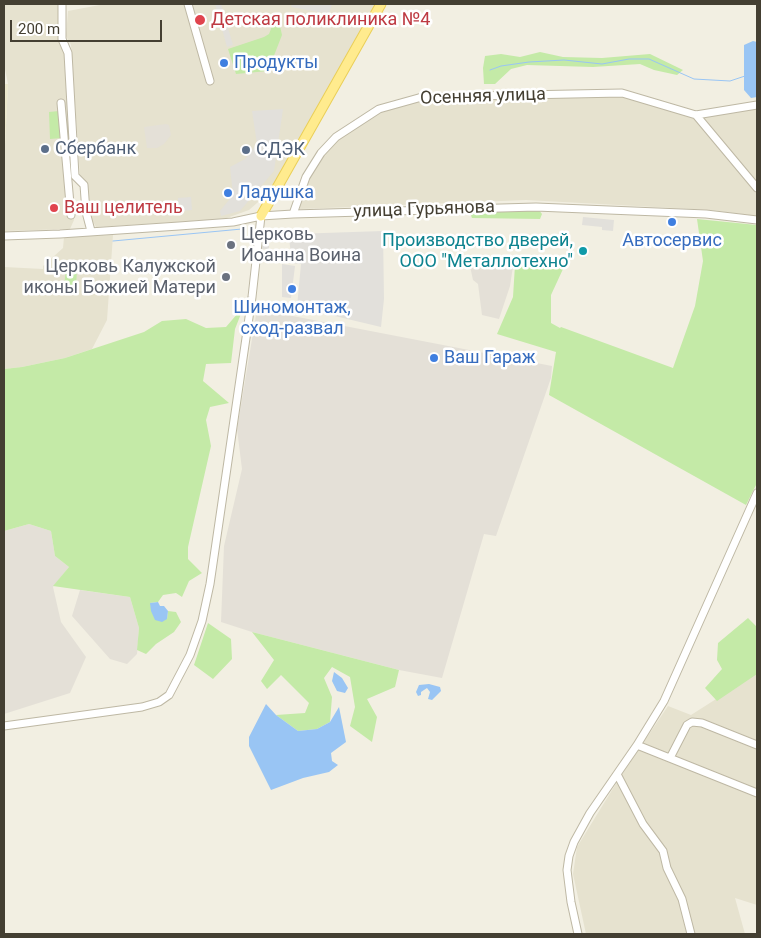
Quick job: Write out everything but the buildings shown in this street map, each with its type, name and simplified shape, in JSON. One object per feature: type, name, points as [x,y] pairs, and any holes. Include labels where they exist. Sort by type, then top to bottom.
[{"type":"main road","points":[[261,216],[381,4]]},
{"type":"street","points":[[62,4],[62,39],[68,53],[75,176],[84,185],[86,212],[91,231]]},
{"type":"street","points":[[188,4],[210,81]]},
{"type":"street","name":"Осенняя улица","points":[[292,214],[307,175],[321,153],[336,137],[379,109],[422,97],[622,93],[696,115],[757,104]]},
{"type":"street","points":[[61,103],[71,215]]},
{"type":"street","points":[[696,115],[757,188]]},
{"type":"street","name":"улица Гурьянова","points":[[4,236],[233,222],[261,216],[292,214],[536,206],[706,214],[757,220]]},
{"type":"street","points":[[4,726],[142,707],[159,702],[169,694],[190,655],[202,621],[210,584],[253,290],[261,216]]},
{"type":"street","points":[[578,934],[567,870],[574,842],[664,701],[757,493]]},
{"type":"street","points":[[670,758],[687,725],[692,722],[702,723],[757,745]]},
{"type":"street","points":[[637,745],[757,793]]},
{"type":"street","points":[[617,774],[644,824],[663,850],[667,868],[682,900],[691,934]]},
{"type":"shaded area","points":[[4,4],[58,4],[60,41],[65,56],[74,220],[70,229],[4,231],[4,165],[8,84],[4,64]]},
{"type":"shaded area","points":[[105,4],[377,4],[280,173],[265,196],[249,210],[224,219],[96,227],[92,220],[88,190],[84,179],[80,175],[71,45],[66,36],[68,11]]},
{"type":"shaded area","points":[[215,4],[221,4],[233,45],[227,47]]},
{"type":"shaded area","points":[[292,4],[332,4],[329,14],[291,7]]},
{"type":"shaded area","points":[[4,84],[8,84],[4,165]]},
{"type":"shaded area","points":[[622,94],[696,117],[757,107],[757,216],[710,210],[526,200],[300,209],[299,196],[314,165],[337,138],[381,110],[404,103],[449,97]]},
{"type":"shaded area","points":[[283,109],[274,171],[240,211],[221,216],[220,211],[233,195],[230,167],[245,159],[257,144],[252,111]]},
{"type":"shaded area","points":[[169,125],[171,135],[164,144],[157,148],[147,148],[144,127]]},
{"type":"shaded area","points":[[191,197],[192,210],[179,211],[178,198]]},
{"type":"shaded area","points":[[583,217],[614,220],[613,231],[602,230],[602,227],[582,225]]},
{"type":"shaded area","points":[[267,229],[271,230],[274,236],[269,237],[269,249],[260,249],[261,233]]},
{"type":"shaded area","points":[[383,231],[384,299],[381,327],[297,307],[301,264],[292,263],[289,238],[294,234]]},
{"type":"shaded area","points":[[113,235],[107,320],[92,349],[65,358],[4,369],[4,267],[43,269],[43,266],[63,248],[64,237]]},
{"type":"shaded area","points":[[471,258],[514,260],[510,286],[499,319],[482,315],[478,284],[473,280],[470,266]]},
{"type":"shaded area","points":[[282,264],[295,266],[291,298],[282,297]]},
{"type":"shaded area","points":[[275,302],[277,313],[552,366],[551,378],[496,536],[484,534],[442,678],[399,670],[252,632],[221,622],[224,546],[242,469],[237,429],[258,303]]},
{"type":"shaded area","points":[[29,524],[51,531],[55,556],[69,567],[53,587],[61,622],[86,657],[70,693],[4,714],[4,531]]},
{"type":"shaded area","points":[[80,590],[130,597],[139,628],[137,654],[127,664],[110,659],[72,616]]},
{"type":"shaded area","points":[[757,673],[757,905],[735,898],[745,934],[586,934],[573,874],[577,847],[617,782],[668,706],[691,715]]},
{"type":"green space","points":[[280,15],[282,35],[268,71],[236,74],[228,49],[269,34],[271,29],[270,18]]},
{"type":"green space","points":[[540,52],[563,57],[602,58],[650,54],[683,70],[677,75],[654,70],[640,64],[593,67],[527,65],[511,69],[495,84],[484,84],[483,68],[485,56],[501,54],[520,57]]},
{"type":"green space","points":[[59,111],[62,138],[50,139],[49,112]]},
{"type":"green space","points":[[538,209],[542,214],[540,219],[472,218],[470,213],[475,212]]},
{"type":"green space","points":[[697,219],[757,225],[757,483],[746,505],[549,395],[556,352],[497,334],[513,297],[515,265],[518,259],[550,262],[563,269],[551,295],[551,323],[560,328],[673,368],[695,306],[703,261]]},
{"type":"green space","points":[[66,268],[77,269],[76,287],[64,287]]},
{"type":"green space","points":[[244,306],[235,329],[231,363],[206,364],[203,381],[229,403],[210,407],[206,420],[211,446],[188,547],[188,559],[202,573],[189,581],[182,597],[176,593],[163,595],[158,602],[150,603],[167,619],[168,611],[176,612],[181,622],[174,632],[156,644],[146,654],[137,650],[139,628],[130,597],[53,586],[69,567],[55,556],[51,531],[29,524],[4,531],[4,369],[65,358],[144,332],[162,321],[186,319],[206,328],[226,327]]},
{"type":"green space","points":[[748,618],[757,627],[757,674],[717,701],[705,688],[722,669],[717,660],[718,643]]},
{"type":"green space","points":[[208,623],[231,639],[232,659],[213,679],[194,665]]},
{"type":"green space","points":[[252,632],[399,670],[395,687],[367,699],[377,717],[372,742],[350,726],[355,707],[350,677],[332,667],[324,678],[332,697],[330,722],[317,729],[298,731],[276,715],[305,713],[309,703],[281,675],[267,689],[261,681],[274,660]]},
{"type":"water","points":[[753,41],[757,42],[757,97],[751,98],[744,90],[744,45]]},
{"type":"water","points":[[158,602],[160,606],[164,606],[168,611],[167,619],[162,622],[155,620],[151,611],[150,603]]},
{"type":"water","points":[[334,672],[342,678],[348,688],[345,693],[337,691],[332,681]]},
{"type":"water","points":[[429,684],[440,687],[441,691],[432,700],[428,699],[430,692],[427,688],[418,696],[416,692],[419,685]]},
{"type":"water","points":[[266,704],[276,715],[298,731],[317,729],[330,722],[339,707],[346,742],[331,753],[332,761],[338,765],[329,772],[303,778],[271,790],[249,746],[249,737]]},
{"type":"waterway","points":[[490,70],[501,66],[529,62],[564,60],[602,64],[629,59],[649,59],[694,79],[730,81],[745,76]]},
{"type":"waterway","points":[[113,241],[242,229]]},
{"type":"place","name":"Детская поликлиника №4","points":[[200,20]]},
{"type":"place","name":"Продукты","points":[[224,63]]},
{"type":"place","name":"Сбербанк","points":[[45,149]]},
{"type":"place","name":"СДЭК","points":[[246,150]]},
{"type":"place","name":"Ладушка","points":[[228,193]]},
{"type":"place","name":"Ваш целитель","points":[[54,208]]},
{"type":"place","name":"Автосервис","points":[[672,222]]},
{"type":"place","name":"Церковь Иоанна Воина","points":[[231,245]]},
{"type":"place","name":"Производство дверей, ООО \"Металлотехно\"","points":[[583,251]]},
{"type":"place","name":"Церковь Калужской иконы Божией Матери","points":[[226,277]]},
{"type":"place","name":"Шиномонтаж, сход-развал","points":[[292,289]]},
{"type":"place","name":"Ваш Гараж","points":[[434,358]]}]
